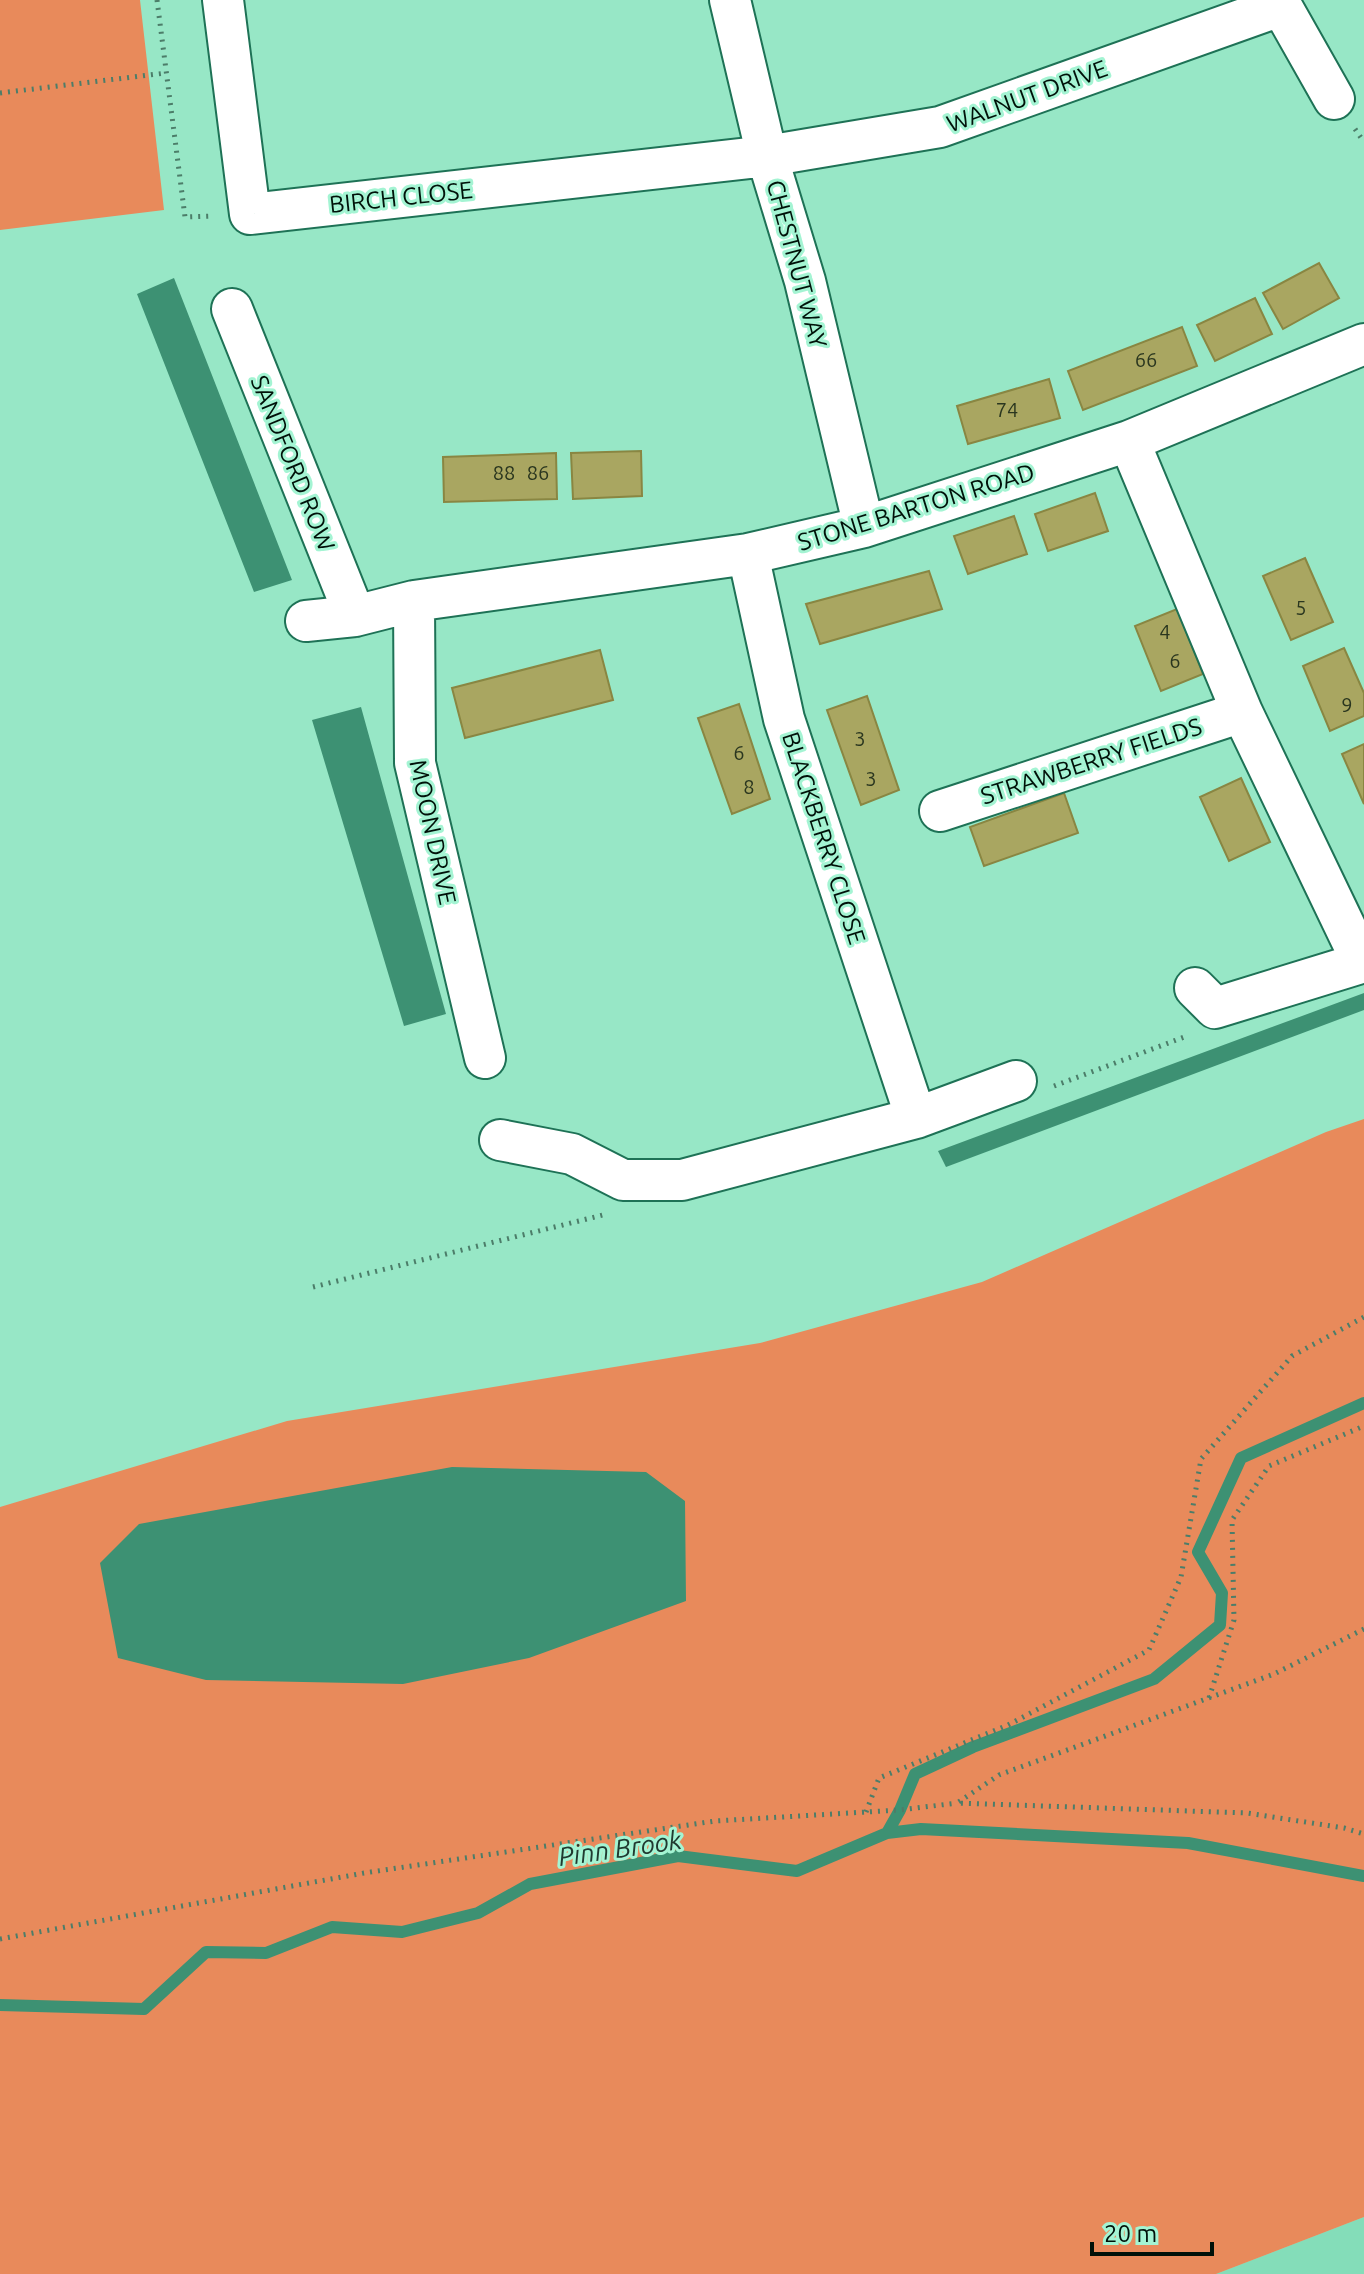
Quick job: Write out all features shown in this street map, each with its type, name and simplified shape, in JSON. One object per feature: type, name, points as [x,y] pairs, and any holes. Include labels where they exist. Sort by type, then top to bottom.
[{"type":"street","points":[[223,0],[250,214]]},
{"type":"street","name":"CHESTNUT WAY","points":[[730,0],[767,156],[805,281],[864,527]]},
{"type":"street","name":"WALNUT DRIVE","points":[[767,156],[940,127],[1279,3],[1334,99]]},
{"type":"street","name":"BIRCH CLOSE","points":[[250,214],[767,156]]},
{"type":"street","name":"SANDFORD ROW","points":[[232,309],[355,616]]},
{"type":"street","name":"STONE BARTON ROAD","points":[[306,621],[355,616],[414,601],[748,554],[864,527],[1129,441],[1364,344]]},
{"type":"street","points":[[1129,441],[1242,712],[1363,962],[1215,1008],[1195,988]]},
{"type":"street","name":"BLACKBERRY CLOSE","points":[[748,554],[784,719],[916,1118]]},
{"type":"street","name":"MOON DRIVE","points":[[414,601],[415,763],[485,1058]]},
{"type":"street","name":"STRAWBERRY FIELDS","points":[[940,811],[1242,712]]},
{"type":"street","points":[[500,1140],[572,1154],[623,1180],[682,1180],[1028,1086]]},
{"type":"path","points":[[157,0],[185,217],[250,214]]},
{"type":"path","points":[[0,93],[166,73]]},
{"type":"path","points":[[1028,1086],[1188,1036]]},
{"type":"path","points":[[866,1812],[879,1778],[1008,1725],[1149,1650],[1181,1577],[1201,1459],[1292,1356],[1364,1317]]},
{"type":"path","points":[[1209,1698],[1234,1620],[1232,1520],[1269,1466],[1364,1426]]},
{"type":"path","points":[[957,1803],[999,1775],[1274,1674],[1364,1629]]},
{"type":"path","points":[[0,1939],[364,1873],[715,1821],[957,1803],[1247,1813],[1364,1834]]},
{"type":"shaded area","points":[[0,0],[140,0],[164,210],[0,230]]},
{"type":"shaded area","points":[[174,278],[292,580],[254,592],[137,294]]},
{"type":"shaded area","points":[[361,707],[446,1014],[404,1026],[312,720]]},
{"type":"shaded area","points":[[1364,993],[1364,1010],[946,1167],[938,1151]]},
{"type":"shaded area","points":[[1364,1119],[1364,2217],[1216,2274],[0,2274],[0,1507],[287,1421],[760,1343],[982,1282],[1326,1132]]},
{"type":"shaded area","points":[[452,1467],[646,1472],[685,1501],[686,1601],[529,1658],[403,1684],[206,1680],[118,1658],[100,1563],[139,1524]]},
{"type":"shaded area","points":[[1364,2217],[1364,2274],[1216,2274]]},
{"type":"building","points":[[1319,263],[1339,298],[1283,329],[1263,293]]},
{"type":"building","points":[[1255,298],[1272,334],[1215,361],[1197,325]]},
{"type":"building","points":[[1182,327],[1197,366],[1083,410],[1068,371]]},
{"type":"building","points":[[1049,379],[1060,418],[968,444],[957,406]]},
{"type":"building","points":[[641,451],[642,496],[573,499],[571,453]]},
{"type":"building","points":[[556,453],[557,499],[444,502],[443,457]]},
{"type":"building","points":[[1095,493],[1108,531],[1048,551],[1035,514]]},
{"type":"building","points":[[1014,516],[1027,554],[968,574],[954,536]]},
{"type":"building","points":[[1305,558],[1333,622],[1291,640],[1263,576]]},
{"type":"building","points":[[929,571],[942,609],[820,644],[806,604]]},
{"type":"building","points":[[1177,609],[1203,674],[1161,691],[1135,626]]},
{"type":"building","points":[[1344,648],[1364,693],[1364,716],[1330,731],[1303,666]]},
{"type":"building","points":[[600,650],[613,700],[465,738],[452,688]]},
{"type":"building","points":[[867,696],[899,790],[861,805],[827,710]]},
{"type":"building","points":[[739,704],[770,799],[732,814],[698,718]]},
{"type":"building","points":[[1364,744],[1364,804],[1342,754]]},
{"type":"building","points":[[1241,778],[1270,842],[1229,861],[1200,797]]},
{"type":"building","points":[[1064,793],[1078,833],[984,866],[970,827]]},
{"type":"waterway","name":"Pinn Brook","points":[[0,2005],[144,2009],[206,1952],[266,1953],[332,1927],[402,1932],[478,1913],[530,1884],[678,1856],[797,1871],[887,1833],[915,1774],[973,1747],[1154,1679],[1220,1625],[1222,1593],[1198,1552],[1241,1458],[1364,1403]]},
{"type":"waterway","points":[[887,1833],[921,1829],[1188,1843],[1364,1876]]}]
